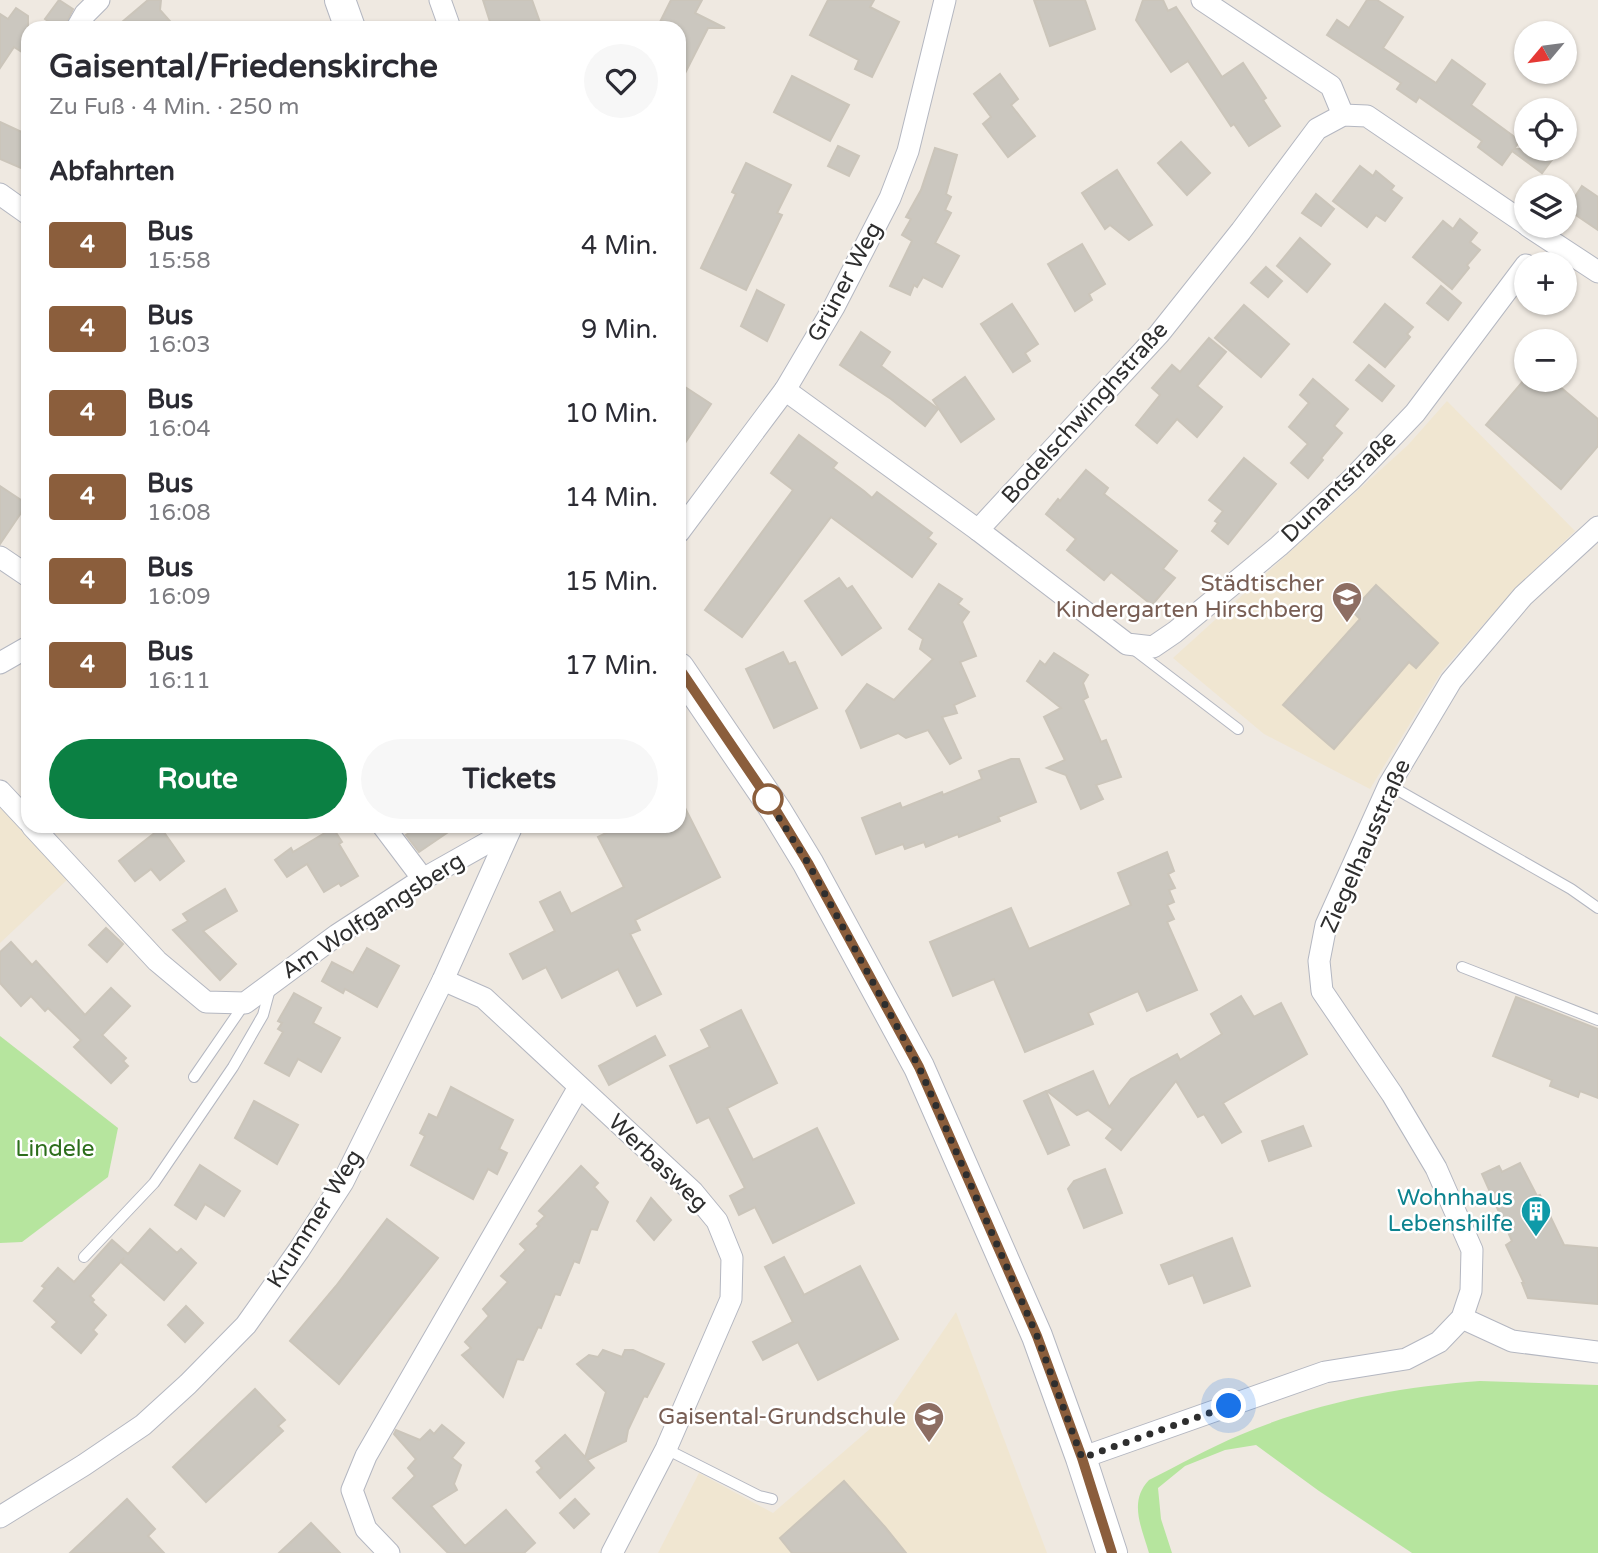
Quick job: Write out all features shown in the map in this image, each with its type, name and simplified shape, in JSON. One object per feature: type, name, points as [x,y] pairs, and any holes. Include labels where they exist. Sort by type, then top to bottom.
[{"type":"main road","points":[[340,0],[348,21]]},
{"type":"main road","points":[[686,678],[777,812],[808,863],[919,1067],[1037,1336],[1082,1458],[1112,1553]]},
{"type":"street","points":[[81,21],[99,0]]},
{"type":"street","points":[[440,0],[448,21]]},
{"type":"street","name":"Grüner Weg","points":[[686,524],[785,390],[834,307],[890,198],[908,151],[945,0]]},
{"type":"street","points":[[1202,0],[1331,86],[1343,115],[1367,116],[1514,216]]},
{"type":"street","name":"Bodelschwinghstraße","points":[[978,530],[1159,334],[1317,129],[1343,115]]},
{"type":"street","points":[[0,194],[21,209]]},
{"type":"street","points":[[1547,238],[1598,272]]},
{"type":"street","name":"Dunantstraße","points":[[1128,644],[1153,647],[1175,632],[1279,546],[1351,480],[1415,413],[1514,281]]},
{"type":"street","points":[[785,390],[978,530],[1128,644]]},
{"type":"street","name":"Ziegelhausstraße","points":[[1462,1318],[1471,1291],[1472,1250],[1436,1168],[1392,1094],[1322,991],[1320,961],[1326,925],[1389,785],[1451,681],[1523,596],[1598,527]]},
{"type":"street","points":[[0,557],[21,571]]},
{"type":"street","points":[[0,663],[21,651]]},
{"type":"street","points":[[0,791],[21,814]]},
{"type":"street","points":[[38,833],[157,961],[206,1002],[245,1003]]},
{"type":"street","points":[[388,833],[423,880]]},
{"type":"street","name":"Am Wolfgangsberg","points":[[245,1003],[337,935],[503,833]]},
{"type":"street","name":"Krummer Weg","points":[[0,1517],[143,1425],[246,1325],[343,1182],[443,980],[509,833]]},
{"type":"street","name":"Werbasweg","points":[[443,980],[484,998],[693,1192],[717,1221],[732,1258],[731,1299],[666,1449],[612,1553]]},
{"type":"street","points":[[389,1553],[366,1529],[352,1490],[366,1456],[579,1087]]},
{"type":"street","points":[[1082,1458],[1325,1372],[1406,1359],[1438,1342],[1462,1318],[1511,1340],[1598,1352]]},
{"type":"lane","points":[[1128,644],[1238,729]]},
{"type":"lane","points":[[1389,785],[1571,889],[1598,908]]},
{"type":"lane","points":[[1462,967],[1598,1020]]},
{"type":"lane","name":"Am Wolfgangsberg","points":[[84,1258],[154,1184],[239,1057],[263,1015],[272,983]]},
{"type":"lane","points":[[194,1077],[245,1003]]},
{"type":"lane","points":[[666,1449],[759,1496],[772,1499]]},
{"type":"shaded area","name":"Städtischer Kindergarten Hirschberg","points":[[1447,401],[1575,531],[1513,591],[1442,671],[1370,789],[1264,734],[1173,658],[1408,445]]},
{"type":"shaded area","points":[[0,802],[21,825],[21,833],[28,833],[69,878],[0,943]]},
{"type":"shaded area","name":"Gaisental-Grundschule","points":[[956,1312],[1047,1553],[658,1553],[699,1473],[773,1513],[886,1415]]},
{"type":"green space","name":"Lindele","points":[[0,1036],[118,1128],[108,1177],[22,1242],[0,1243]]},
{"type":"green space","points":[[1480,1381],[1598,1385],[1598,1553],[1412,1553],[1256,1445],[1225,1450],[1185,1466],[1158,1488],[1161,1519],[1172,1553],[1149,1553],[1140,1525],[1138,1506],[1139,1497],[1149,1480],[1228,1440],[1298,1413],[1388,1392]]},
{"type":"building","points":[[59,0],[73,9],[67,21],[45,19]]},
{"type":"building","points":[[148,0],[161,0],[160,10],[170,21],[123,21]]},
{"type":"building","points":[[483,0],[532,0],[540,21],[490,21]]},
{"type":"building","points":[[671,0],[702,0],[695,13],[725,28],[708,28],[686,71],[686,21],[660,21]]},
{"type":"building","points":[[828,0],[874,0],[870,7],[899,22],[872,77],[855,69],[859,60],[810,35]]},
{"type":"building","points":[[1034,0],[1085,0],[1095,29],[1050,46]]},
{"type":"building","points":[[1143,0],[1163,0],[1168,11],[1176,7],[1222,77],[1243,63],[1266,98],[1263,100],[1280,126],[1249,146],[1234,124],[1231,126],[1188,61],[1171,72],[1136,20]]},
{"type":"building","points":[[1367,0],[1377,0],[1403,17],[1383,48],[1436,83],[1452,60],[1485,84],[1471,105],[1514,137],[1514,152],[1512,151],[1502,165],[1478,147],[1482,141],[1419,97],[1416,102],[1397,89],[1401,83],[1327,35],[1337,20],[1349,28]]},
{"type":"building","points":[[16,8],[28,16],[28,21],[21,21],[21,52],[14,47],[0,68],[0,14],[8,19]]},
{"type":"building","points":[[1000,74],[1018,99],[1011,105],[1035,136],[1008,157],[983,124],[991,117],[974,94]]},
{"type":"building","points":[[792,76],[849,105],[830,141],[774,112]]},
{"type":"building","points":[[0,122],[21,132],[21,168],[0,159]]},
{"type":"building","points":[[1181,142],[1210,173],[1187,195],[1158,163]]},
{"type":"building","points":[[838,146],[859,156],[849,176],[828,166]]},
{"type":"building","points":[[935,148],[957,155],[946,194],[951,197],[945,210],[951,213],[935,243],[959,256],[942,287],[923,277],[917,287],[914,285],[910,295],[890,286],[912,241],[902,235],[911,219],[906,217],[921,190]]},
{"type":"building","points":[[1526,161],[1551,161],[1542,173]]},
{"type":"building","points":[[746,163],[791,185],[777,213],[782,215],[746,290],[701,268],[736,194],[732,192]]},
{"type":"building","points":[[1360,166],[1373,176],[1376,171],[1394,186],[1391,190],[1402,198],[1385,221],[1376,215],[1367,227],[1333,201]]},
{"type":"building","points":[[1117,170],[1152,225],[1129,240],[1110,225],[1105,229],[1082,193]]},
{"type":"building","points":[[1582,186],[1598,197],[1598,230],[1577,216],[1577,194]]},
{"type":"building","points":[[1316,194],[1334,209],[1321,226],[1302,213]]},
{"type":"building","points":[[1460,219],[1477,233],[1470,242],[1480,250],[1452,289],[1413,257],[1443,221],[1453,229]]},
{"type":"building","points":[[1300,238],[1330,264],[1307,292],[1277,266]]},
{"type":"building","points":[[1082,244],[1105,284],[1089,294],[1092,300],[1075,311],[1048,264]]},
{"type":"building","points":[[1266,267],[1282,281],[1268,297],[1251,283]]},
{"type":"building","points":[[1441,286],[1461,303],[1448,320],[1427,303]]},
{"type":"building","points":[[757,290],[784,305],[767,341],[741,326]]},
{"type":"building","points":[[1012,304],[1038,344],[1025,353],[1030,361],[1013,372],[981,324]]},
{"type":"building","points":[[1385,304],[1413,327],[1407,334],[1410,337],[1385,367],[1354,342]]},
{"type":"building","points":[[1244,305],[1289,344],[1261,377],[1215,338]]},
{"type":"building","points":[[861,332],[890,352],[881,366],[938,409],[925,426],[891,399],[840,365]]},
{"type":"building","points":[[1209,338],[1226,352],[1197,386],[1222,407],[1197,437],[1177,419],[1157,443],[1136,425],[1160,395],[1152,388],[1172,365],[1180,372]]},
{"type":"building","points":[[1369,365],[1394,386],[1382,401],[1356,380]]},
{"type":"building","points":[[965,377],[994,419],[961,442],[933,400]]},
{"type":"building","points":[[1313,379],[1348,409],[1334,426],[1342,433],[1308,478],[1291,463],[1308,444],[1289,427],[1309,403],[1300,395]]},
{"type":"building","points":[[686,388],[711,404],[686,442]]},
{"type":"building","points":[[1514,392],[1566,392],[1598,419],[1598,446],[1561,489],[1486,425]]},
{"type":"building","points":[[799,435],[837,463],[833,468],[872,498],[877,492],[932,533],[928,538],[936,544],[912,577],[831,517],[742,637],[705,610],[793,490],[771,473]]},
{"type":"building","points":[[1244,458],[1276,484],[1228,544],[1212,531],[1218,523],[1215,521],[1223,511],[1209,500]]},
{"type":"building","points":[[1086,470],[1108,488],[1104,494],[1177,551],[1163,569],[1175,578],[1152,605],[1111,572],[1104,580],[1067,550],[1076,539],[1046,514]]},
{"type":"building","points":[[0,486],[21,500],[21,513],[0,544]]},
{"type":"building","points":[[839,578],[847,589],[852,586],[881,628],[842,655],[805,601]]},
{"type":"building","points":[[939,584],[962,599],[958,604],[969,612],[962,622],[976,656],[960,662],[975,696],[954,705],[957,713],[942,717],[961,758],[950,764],[928,730],[906,738],[898,733],[861,748],[846,711],[867,684],[894,700],[933,659],[920,649],[923,639],[909,629]]},
{"type":"building","points":[[1376,585],[1438,643],[1416,668],[1409,662],[1334,749],[1283,705],[1360,619],[1352,611]]},
{"type":"building","points":[[783,652],[789,664],[795,662],[817,708],[774,728],[746,669]]},
{"type":"building","points":[[1054,653],[1088,675],[1083,683],[1088,697],[1083,700],[1101,742],[1106,740],[1121,777],[1096,785],[1103,799],[1081,809],[1066,775],[1047,768],[1065,760],[1044,717],[1061,708],[1027,681],[1040,661],[1045,665]]},
{"type":"building","points":[[1011,759],[1019,759],[1036,802],[998,817],[1000,821],[959,837],[958,834],[926,847],[924,842],[905,849],[903,844],[876,854],[862,818],[900,803],[902,808],[942,792],[943,795],[982,779],[979,771]]},
{"type":"building","points":[[686,810],[720,877],[635,920],[640,930],[630,934],[661,994],[637,1006],[618,969],[562,998],[546,967],[523,979],[510,954],[555,931],[540,902],[560,892],[571,914],[624,887],[598,837],[606,833],[686,833]]},
{"type":"building","points":[[155,833],[164,833],[184,861],[160,880],[151,869],[135,881],[119,861]]},
{"type":"building","points":[[325,833],[336,833],[342,842],[339,844],[358,876],[324,892],[307,864],[287,877],[275,860],[291,848],[293,852]]},
{"type":"building","points":[[409,833],[447,833],[419,852],[406,835]]},
{"type":"building","points":[[1167,852],[1174,871],[1168,874],[1175,888],[1169,890],[1174,902],[1167,905],[1174,919],[1167,922],[1197,990],[1147,1011],[1138,991],[1088,1013],[1093,1024],[1025,1052],[994,979],[953,996],[930,942],[1011,908],[1029,949],[1131,905],[1118,873]]},
{"type":"building","points":[[225,889],[237,911],[203,931],[236,964],[220,980],[173,930],[188,921],[183,914]]},
{"type":"building","points":[[106,928],[123,944],[107,962],[89,945]]},
{"type":"building","points":[[11,942],[32,965],[36,961],[85,1015],[111,988],[130,1006],[102,1035],[126,1058],[123,1061],[128,1066],[111,1083],[74,1047],[81,1040],[48,1008],[45,1011],[31,996],[21,1006],[0,983],[0,952]]},
{"type":"building","points":[[367,948],[399,966],[377,1007],[345,989],[343,993],[322,981],[332,962],[353,973]]},
{"type":"building","points":[[294,993],[321,1008],[313,1023],[340,1038],[321,1072],[298,1059],[289,1076],[265,1063],[283,1032],[278,1029],[282,1023],[278,1021]]},
{"type":"building","points":[[1241,996],[1254,1017],[1281,1003],[1307,1054],[1223,1103],[1241,1132],[1222,1143],[1204,1114],[1198,1117],[1176,1081],[1121,1150],[1106,1138],[1113,1129],[1088,1110],[1077,1115],[1047,1091],[1093,1071],[1109,1107],[1131,1079],[1177,1054],[1180,1060],[1222,1034],[1211,1014]]},
{"type":"building","points":[[1516,997],[1598,1029],[1598,1098],[1580,1091],[1578,1097],[1550,1086],[1552,1080],[1493,1056]]},
{"type":"building","points":[[741,1010],[777,1083],[727,1108],[753,1160],[817,1128],[854,1203],[773,1243],[755,1207],[739,1215],[730,1196],[745,1188],[709,1117],[697,1123],[670,1066],[710,1047],[701,1030]]},
{"type":"building","points":[[655,1036],[665,1055],[609,1085],[599,1066]]},
{"type":"building","points":[[451,1087],[513,1120],[499,1149],[507,1153],[497,1174],[488,1169],[473,1199],[411,1165],[425,1136],[420,1133],[429,1114],[437,1118]]},
{"type":"building","points":[[1046,1091],[1069,1145],[1048,1154],[1024,1101]]},
{"type":"building","points":[[254,1101],[298,1125],[277,1164],[235,1138]]},
{"type":"building","points":[[1303,1126],[1311,1146],[1269,1161],[1262,1141]]},
{"type":"building","name":"Wohnhaus Lebenshilfe","points":[[1520,1163],[1537,1196],[1540,1195],[1564,1245],[1598,1248],[1598,1304],[1528,1298],[1506,1245],[1512,1241],[1482,1174],[1499,1166],[1502,1172]]},
{"type":"building","points":[[200,1165],[240,1191],[224,1216],[205,1204],[196,1219],[175,1205]]},
{"type":"building","points":[[581,1166],[598,1183],[594,1187],[608,1202],[597,1230],[591,1229],[579,1263],[574,1261],[560,1295],[555,1294],[541,1328],[538,1327],[523,1360],[517,1359],[503,1397],[462,1355],[471,1348],[465,1342],[489,1316],[483,1309],[508,1282],[501,1276],[526,1250],[520,1244],[539,1226],[537,1224],[545,1216],[539,1211]]},
{"type":"building","points":[[1105,1169],[1122,1213],[1084,1228],[1068,1189],[1074,1181]]},
{"type":"building","points":[[651,1198],[671,1220],[654,1240],[637,1221]]},
{"type":"building","points":[[387,1219],[438,1258],[339,1384],[290,1341]]},
{"type":"building","points":[[150,1229],[177,1253],[181,1249],[196,1263],[164,1300],[121,1262],[124,1258],[90,1296],[94,1300],[92,1302],[106,1315],[93,1330],[97,1334],[81,1353],[52,1327],[57,1322],[34,1301],[45,1288],[42,1286],[58,1268],[74,1282],[112,1240],[128,1254]]},
{"type":"building","points":[[1232,1238],[1250,1286],[1204,1303],[1193,1275],[1169,1284],[1161,1265]]},
{"type":"building","points":[[784,1257],[804,1295],[860,1266],[898,1339],[818,1380],[798,1342],[763,1360],[753,1342],[793,1322],[765,1267]]},
{"type":"building","points":[[186,1306],[203,1323],[185,1342],[168,1325]]},
{"type":"building","points":[[603,1350],[622,1357],[625,1350],[633,1350],[664,1364],[647,1397],[644,1396],[628,1430],[626,1441],[587,1460],[594,1468],[560,1498],[537,1472],[542,1468],[536,1461],[565,1435],[585,1457],[606,1392],[577,1364],[589,1355],[598,1357]]},
{"type":"building","points":[[255,1389],[285,1420],[278,1426],[283,1431],[206,1502],[173,1467]]},
{"type":"building","points":[[442,1425],[464,1443],[452,1458],[461,1465],[454,1484],[457,1490],[431,1506],[465,1546],[506,1510],[535,1543],[524,1553],[448,1553],[393,1498],[415,1476],[408,1468],[416,1459],[394,1434],[396,1430],[420,1440],[430,1430],[434,1434]]},
{"type":"building","points":[[844,1481],[906,1553],[792,1553],[780,1538]]},
{"type":"building","points":[[127,1499],[155,1529],[148,1536],[164,1553],[70,1553]]},
{"type":"building","points":[[575,1499],[589,1514],[574,1528],[560,1513]]},
{"type":"building","points":[[311,1523],[340,1553],[279,1553]]},
{"type":"bus line","name":"4","points":[[686,678],[777,812],[808,863],[919,1067],[1000,1246],[1037,1336],[1082,1458],[1112,1553]]},
{"type":"place","name":"Städtischer Kindergarten Hirschberg","points":[[1347,624]]},
{"type":"place","name":"Wohnhaus Lebenshilfe","points":[[1536,1238]]},
{"type":"place","name":"Gaisental-Grundschule","points":[[929,1444]]},
{"type":"route","points":[[768,799],[763,793],[808,863],[919,1067],[1000,1246],[1082,1458],[1229,1406]]}]
